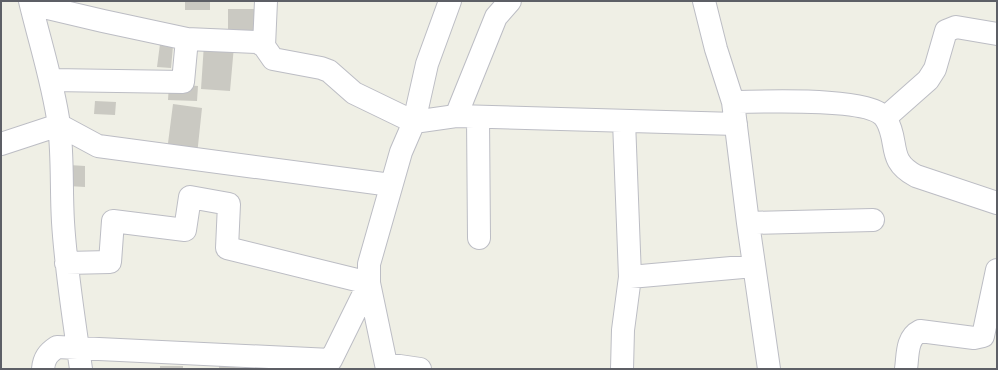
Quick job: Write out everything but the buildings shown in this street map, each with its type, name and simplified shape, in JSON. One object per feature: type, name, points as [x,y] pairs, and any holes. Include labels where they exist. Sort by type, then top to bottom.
[{"type":"street","points":[[264,46],[266,1]]},
{"type":"street","points":[[420,369],[387,366],[369,283],[369,264],[401,152],[414,122],[427,64],[450,1]]},
{"type":"street","points":[[456,116],[496,17],[510,1]]},
{"type":"street","points":[[704,1],[716,49],[734,102],[748,223],[769,369]]},
{"type":"street","points":[[30,2],[103,21],[187,39],[257,42],[264,46],[272,59],[321,68],[329,71],[354,93],[414,122],[456,116],[736,124]]},
{"type":"street","points":[[30,2],[52,80],[59,125],[63,166],[63,220],[66,263],[81,369]]},
{"type":"street","points":[[885,118],[928,80],[935,69],[946,31],[956,27],[997,34]]},
{"type":"street","points":[[52,80],[184,82],[187,39]]},
{"type":"street","points":[[734,102],[831,102],[878,112],[885,118],[889,127],[896,156],[906,170],[916,176],[997,203]]},
{"type":"street","points":[[478,117],[479,238]]},
{"type":"street","points":[[622,369],[623,330],[630,277],[624,121]]},
{"type":"street","points":[[1,144],[59,125],[98,146],[391,185]]},
{"type":"street","points":[[66,263],[110,262],[113,221],[185,230],[190,197],[229,204],[227,248],[369,283]]},
{"type":"street","points":[[748,223],[873,220]]},
{"type":"street","points":[[630,277],[754,266]]},
{"type":"street","points":[[906,369],[912,336],[920,332],[974,338],[983,336],[997,270]]},
{"type":"street","points":[[43,369],[44,361],[49,352],[56,347],[78,346],[155,360],[330,364],[369,283]]}]
